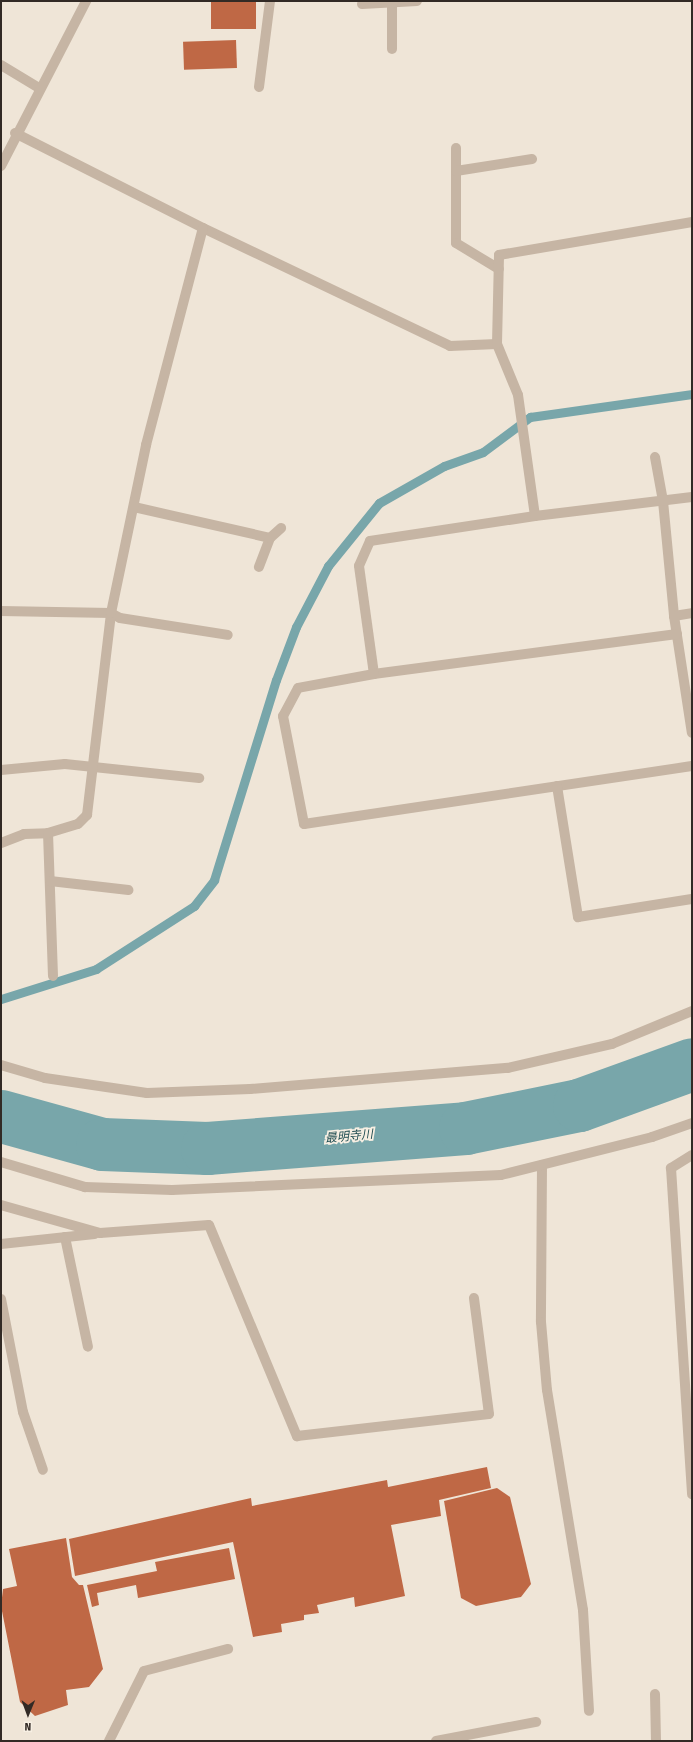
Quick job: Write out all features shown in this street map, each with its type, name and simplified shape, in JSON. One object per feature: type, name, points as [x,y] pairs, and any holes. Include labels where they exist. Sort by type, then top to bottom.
[{"type":"street","points":[[1,166],[16,133],[85,1]]},
{"type":"street","points":[[259,87],[270,1]]},
{"type":"street","points":[[362,4],[417,1]]},
{"type":"street","points":[[392,2],[392,49]]},
{"type":"street","points":[[1,65],[40,88]]},
{"type":"street","points":[[16,133],[203,228],[450,346],[497,344]]},
{"type":"street","points":[[456,148],[456,243],[499,269]]},
{"type":"street","points":[[456,171],[532,159]]},
{"type":"street","points":[[535,516],[518,395],[497,344],[499,255],[692,222]]},
{"type":"street","points":[[1,842],[24,834],[48,833],[78,824],[88,815],[111,613],[146,444],[203,228]]},
{"type":"street","points":[[655,457],[663,501],[674,616],[692,733]]},
{"type":"street","points":[[374,674],[358,566],[370,541],[535,516],[692,497]]},
{"type":"street","points":[[134,506],[270,538]]},
{"type":"street","points":[[259,567],[270,538],[281,528]]},
{"type":"street","points":[[1,611],[111,613],[120,618],[228,635]]},
{"type":"street","points":[[674,616],[692,614]]},
{"type":"street","points":[[677,634],[374,674],[298,688],[283,716],[304,824],[692,766]]},
{"type":"street","points":[[1,770],[65,764],[199,778]]},
{"type":"street","points":[[557,786],[578,917],[692,900]]},
{"type":"street","points":[[48,833],[53,976]]},
{"type":"street","points":[[50,881],[128,890]]},
{"type":"street","points":[[1,1065],[45,1078],[146,1093],[250,1089],[508,1068],[612,1044],[692,1011]]},
{"type":"street","points":[[1,1162],[85,1187],[172,1190],[501,1175],[652,1137],[692,1123]]},
{"type":"street","points":[[692,1154],[671,1168],[692,1494]]},
{"type":"street","points":[[542,1165],[541,1322],[548,1398],[583,1610],[589,1711]]},
{"type":"street","points":[[1,1205],[100,1233]]},
{"type":"street","points":[[1,1244],[100,1233],[209,1225],[297,1436],[489,1414],[474,1298]]},
{"type":"street","points":[[65,1237],[88,1347]]},
{"type":"street","points":[[1,1299],[23,1412],[43,1470]]},
{"type":"street","points":[[109,1741],[144,1671],[228,1649]]},
{"type":"street","points":[[655,1694],[656,1741]]},
{"type":"street","points":[[436,1741],[536,1722]]},
{"type":"building","points":[[211,1],[256,1],[256,29],[211,29]]},
{"type":"building","points":[[236,40],[237,68],[184,70],[183,42]]},
{"type":"building","points":[[487,1467],[491,1488],[439,1500],[441,1516],[391,1525],[405,1596],[355,1607],[354,1597],[317,1605],[319,1613],[304,1615],[304,1620],[281,1624],[282,1632],[253,1637],[233,1542],[75,1576],[69,1539],[251,1498],[252,1506],[387,1480],[388,1487]]},
{"type":"building","points":[[497,1488],[510,1497],[531,1584],[521,1597],[476,1606],[461,1598],[444,1501]]},
{"type":"building","points":[[66,1538],[72,1577],[79,1585],[83,1585],[103,1669],[89,1687],[66,1690],[68,1705],[35,1716],[20,1702],[1,1606],[3,1589],[17,1586],[9,1549]]},
{"type":"building","points":[[229,1548],[235,1579],[138,1598],[136,1585],[97,1593],[99,1605],[92,1607],[87,1585],[157,1571],[155,1562]]},
{"type":"waterway","points":[[1,999],[96,969],[194,906],[214,880],[276,680],[296,627],[328,566],[379,503],[444,466],[483,452],[530,417],[692,394]]},
{"type":"waterway","name":"最明寺川","points":[[1,1116],[102,1144],[207,1148],[465,1128],[579,1105],[692,1064]]}]
